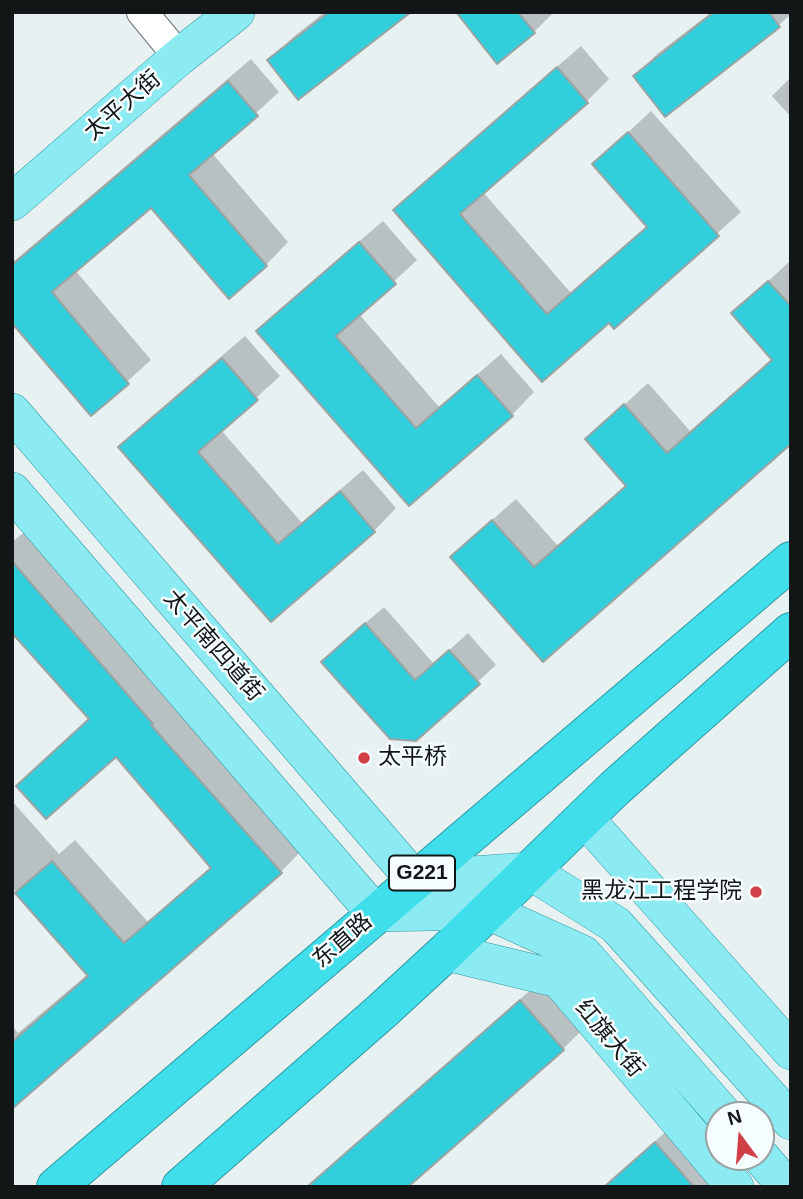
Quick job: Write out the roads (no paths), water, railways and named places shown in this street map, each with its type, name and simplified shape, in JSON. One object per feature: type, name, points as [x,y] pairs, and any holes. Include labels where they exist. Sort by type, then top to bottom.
[{"type":"highway","name":"东直路","points":[[56,1187],[414,879],[566,754],[791,561]]},
{"type":"highway","points":[[181,1187],[446,953],[584,817],[791,632]]},
{"type":"main road","name":"太平大街","points":[[12,202],[179,57],[236,12]]},
{"type":"main road","name":"太平南四道街","points":[[12,412],[414,879]]},
{"type":"main road","points":[[12,491],[375,913],[488,911]]},
{"type":"main road","points":[[584,817],[791,1051]]},
{"type":"main road","points":[[414,879],[530,871],[616,925],[791,1121]]},
{"type":"main road","name":"红旗大街","points":[[488,911],[583,954],[712,1101]]},
{"type":"main road","name":"红旗大街","points":[[446,953],[559,979],[735,1187]]},
{"type":"main road","points":[[773,1171],[787,1187]]},
{"type":"street","points":[[142,12],[179,57]]},
{"type":"place","name":"太平桥","points":[[364,758]]},
{"type":"place","name":"黑龙江工程学院","points":[[756,892]]}]
